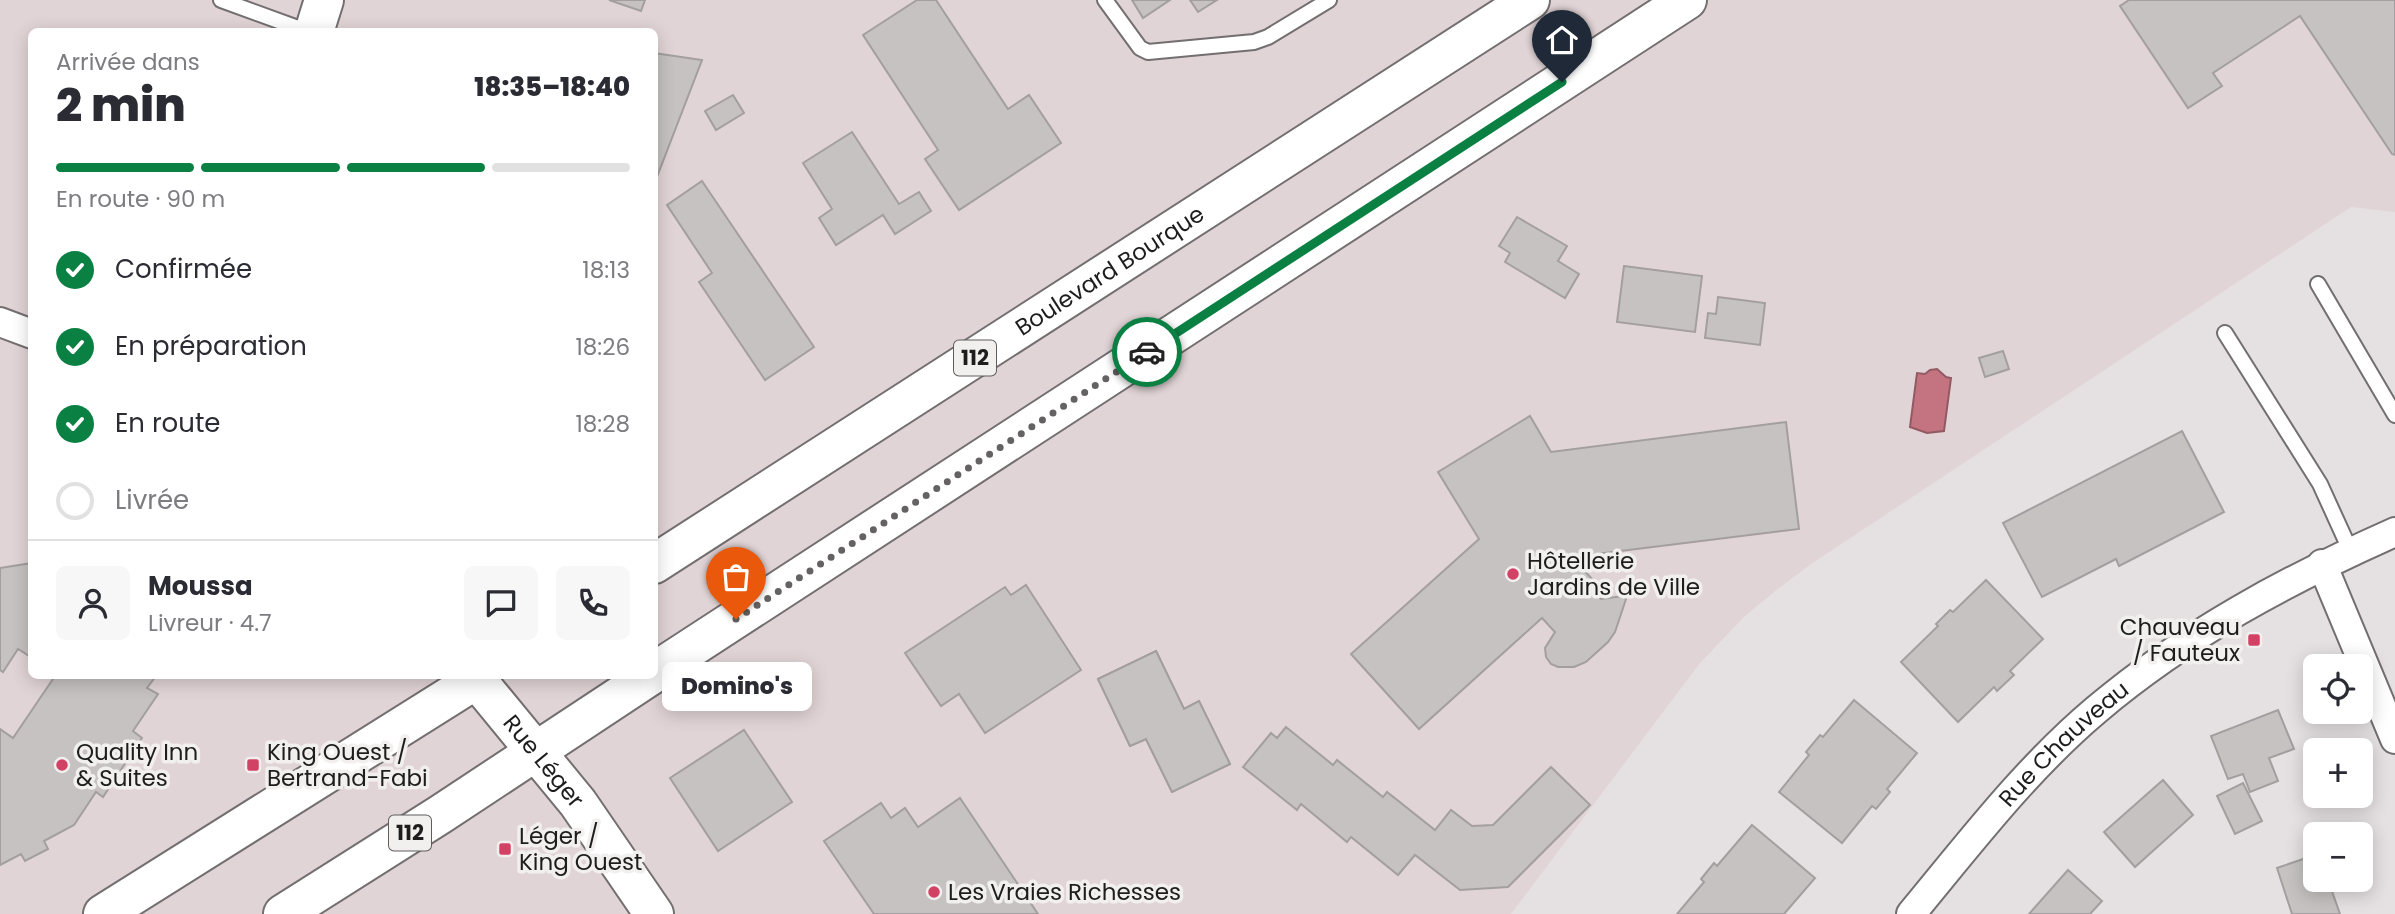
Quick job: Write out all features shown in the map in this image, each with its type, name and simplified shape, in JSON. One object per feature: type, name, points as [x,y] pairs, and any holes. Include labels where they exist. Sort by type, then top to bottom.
[{"type":"main road","points":[[313,28],[324,0]]},
{"type":"main road","name":"Boulevard Bourque","points":[[658,561],[1530,0]]},
{"type":"main road","points":[[658,669],[1687,0]]},
{"type":"main road","points":[[103,914],[471,679]]},
{"type":"main road","name":"Rue Léger","points":[[478,679],[578,803],[654,914]]},
{"type":"main road","name":"112","points":[[283,914],[645,679]]},
{"type":"street","points":[[0,322],[28,332]]},
{"type":"street","name":"Rue Chauveau","points":[[1911,914],[2000,809],[2094,712],[2144,671],[2249,603],[2322,564],[2395,532]]},
{"type":"street","points":[[2322,564],[2395,739]]},
{"type":"lane","points":[[221,0],[300,28]]},
{"type":"lane","points":[[1105,0],[1140,48],[1149,52],[1254,42],[1268,37],[1329,0]]},
{"type":"lane","points":[[2318,284],[2395,415]]},
{"type":"lane","points":[[2225,333],[2320,484],[2350,552]]},
{"type":"shaded area","points":[[0,0],[2395,0],[2395,212],[2351,207],[1814,562],[1779,588],[1745,616],[1700,663],[1511,914],[0,914]]},
{"type":"shaded area","points":[[1937,369],[1951,378],[1944,431],[1927,433],[1910,427],[1917,373],[1925,374]]},
{"type":"building","points":[[609,0],[645,0],[641,11]]},
{"type":"building","points":[[917,0],[936,0],[1008,109],[1029,95],[1061,143],[959,210],[925,159],[938,150],[863,35]]},
{"type":"building","points":[[1132,0],[1170,0],[1143,18]]},
{"type":"building","points":[[1190,0],[1217,0],[1198,12]]},
{"type":"building","points":[[2129,0],[2395,0],[2395,155],[2300,16],[2213,73],[2222,86],[2188,108],[2120,6]]},
{"type":"building","points":[[658,54],[702,60],[658,174]]},
{"type":"building","points":[[733,95],[744,113],[716,130],[705,111]]},
{"type":"building","points":[[852,132],[899,204],[919,192],[931,211],[895,234],[883,215],[836,245],[819,218],[832,209],[803,163]]},
{"type":"building","points":[[702,181],[814,347],[765,380],[699,282],[712,273],[667,205]]},
{"type":"building","points":[[1517,217],[1567,246],[1558,261],[1579,274],[1565,298],[1505,262],[1510,253],[1499,246]]},
{"type":"building","points":[[1624,266],[1702,276],[1695,332],[1617,322]]},
{"type":"building","points":[[1718,297],[1765,303],[1760,345],[1705,338],[1708,313],[1716,314]]},
{"type":"building","points":[[2003,351],[2009,369],[1985,377],[1979,358]]},
{"type":"building","name":"Hôtellerie Jardins de Ville","points":[[1530,416],[1551,452],[1786,422],[1799,529],[1572,557],[1602,590],[1596,595],[1601,599],[1623,596],[1626,599],[1615,632],[1608,642],[1586,662],[1574,667],[1558,667],[1551,664],[1546,657],[1545,648],[1555,632],[1542,618],[1419,729],[1351,654],[1479,539],[1438,472]]},
{"type":"building","points":[[2182,431],[2224,512],[2119,566],[2116,559],[2042,597],[2003,523]]},
{"type":"building","points":[[28,564],[28,655],[18,649],[3,672],[0,670],[0,568]]},
{"type":"building","points":[[1986,580],[2043,639],[2010,671],[2014,675],[1997,691],[1994,687],[1958,722],[1901,662],[1938,626],[1936,624],[1950,610],[1953,612]]},
{"type":"building","points":[[1026,585],[1081,670],[985,733],[959,694],[941,706],[905,653],[1005,587],[1011,595]]},
{"type":"building","points":[[1156,651],[1184,709],[1199,701],[1230,764],[1172,792],[1146,739],[1130,746],[1098,679]]},
{"type":"building","points":[[1156,651],[1184,709],[1199,701],[1230,764],[1172,792],[1146,739],[1130,746],[1098,679]]},
{"type":"building","name":"Quality Inn & Suites","points":[[53,679],[154,679],[147,688],[158,694],[133,731],[142,738],[103,797],[96,792],[74,825],[44,841],[48,849],[25,861],[21,854],[0,865],[0,729],[13,738]]},
{"type":"building","points":[[1854,700],[1917,753],[1887,789],[1890,792],[1876,809],[1872,806],[1842,843],[1779,792],[1809,755],[1806,752],[1820,735],[1823,737]]},
{"type":"building","points":[[2278,710],[2294,749],[2269,758],[2278,781],[2250,792],[2243,774],[2228,779],[2211,736]]},
{"type":"building","points":[[1286,727],[1333,765],[1337,760],[1383,797],[1387,792],[1435,830],[1451,810],[1472,826],[1493,825],[1551,767],[1590,805],[1508,887],[1460,890],[1415,855],[1398,875],[1351,837],[1347,842],[1301,804],[1297,810],[1243,767],[1271,733],[1277,738]]},
{"type":"building","points":[[744,730],[792,802],[718,851],[670,778]]},
{"type":"building","points":[[2163,780],[2193,815],[2135,867],[2104,832]]},
{"type":"building","points":[[2243,783],[2262,821],[2235,834],[2217,796]]},
{"type":"building","points":[[960,798],[1038,914],[874,914],[824,841],[881,803],[891,818],[905,808],[918,827]]},
{"type":"building","points":[[1752,825],[1815,878],[1784,914],[1677,914],[1704,882],[1701,879],[1714,863],[1717,866]]},
{"type":"building","points":[[2303,859],[2303,892],[2332,892],[2340,914],[2292,914],[2277,868]]},
{"type":"building","points":[[2068,870],[2102,901],[2090,914],[2029,914]]},
{"type":"way so far","points":[[736,619],[1147,352]]},
{"type":"place","name":"Hôtellerie Jardins de Ville","points":[[1513,574]]},
{"type":"place","name":"Domino's","points":[[736,619]]},
{"type":"place","name":"Chauveau / Fauteux","points":[[2254,640]]},
{"type":"place","name":"Quality Inn & Suites","points":[[62,765]]},
{"type":"place","name":"King Ouest / Bertrand-Fabi","points":[[253,765]]},
{"type":"place","name":"Léger / King Ouest","points":[[505,849]]},
{"type":"place","name":"Les Vraies Richesses","points":[[934,892]]},
{"type":"route","points":[[1147,352],[1562,82]]}]
